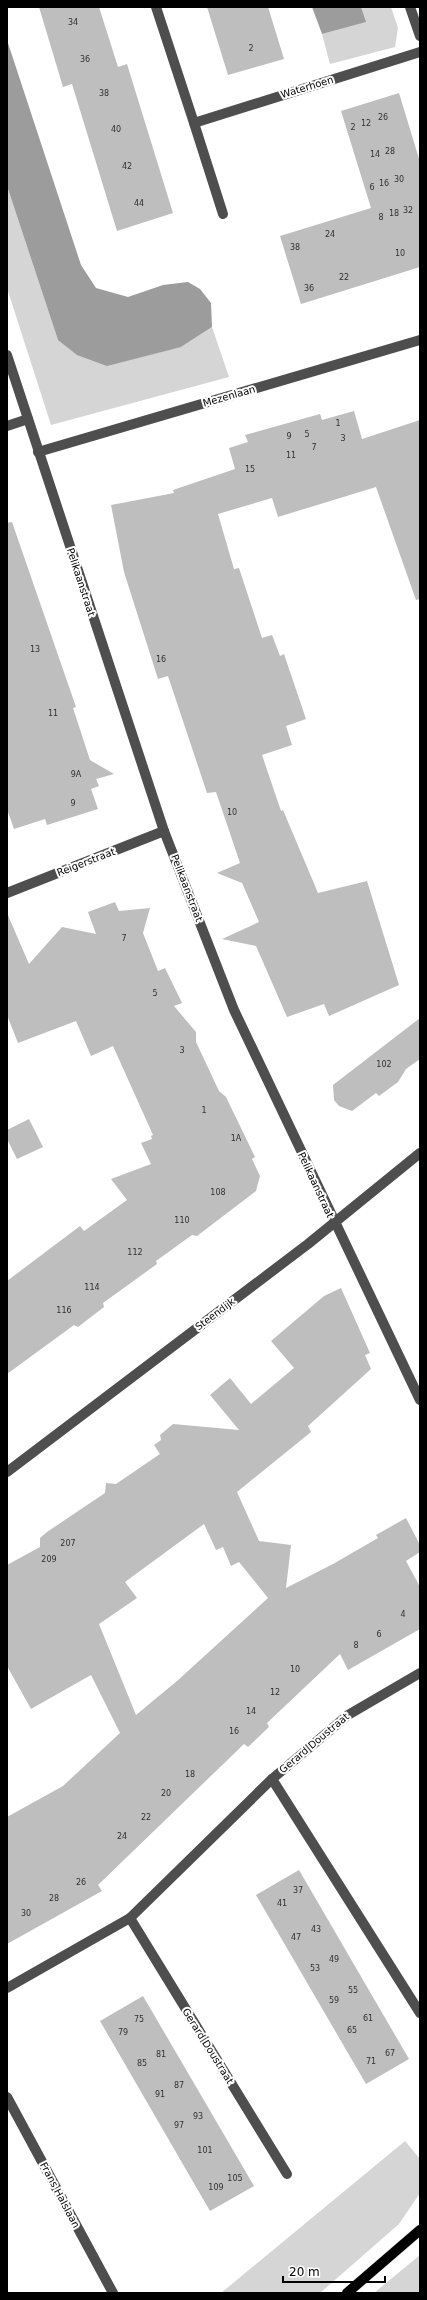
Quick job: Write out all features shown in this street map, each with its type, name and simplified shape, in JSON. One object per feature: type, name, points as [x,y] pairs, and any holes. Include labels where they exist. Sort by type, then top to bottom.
[{"type":"main road","points":[[347,2293],[420,2230]]},
{"type":"street","points":[[156,7],[223,214]]},
{"type":"street","points":[[410,7],[420,36]]},
{"type":"street","name":"Waterhoen","points":[[194,123],[420,52]]},
{"type":"street","name":"Mezenlaan","points":[[38,452],[420,340]]},
{"type":"street","name":"Pelikaanstraat","points":[[7,355],[164,831],[234,1010],[334,1224],[420,1400]]},
{"type":"street","points":[[7,426],[28,419]]},
{"type":"street","name":"Reigerstraat","points":[[7,893],[164,831]]},
{"type":"street","name":"Steendijk","points":[[7,1472],[334,1224],[420,1153]]},
{"type":"street","name":"Gerard Doustraat","points":[[7,1988],[130,1918],[272,1779],[348,1715],[420,1673]]},
{"type":"street","name":"Gerard Doustraat","points":[[272,1779],[420,2014]]},
{"type":"street","name":"Gerard Doustraat","points":[[130,1918],[287,2174]]},
{"type":"street","name":"Frans Halslaan","points":[[7,2097],[113,2293]]},
{"type":"shaded area","points":[[312,7],[361,7],[366,22],[322,34]]},
{"type":"shaded area","points":[[361,7],[391,7],[398,28],[395,47],[330,64],[322,34],[365,22]]},
{"type":"shaded area","points":[[7,40],[81,265],[96,288],[128,297],[163,285],[188,282],[200,289],[211,303],[212,327],[181,347],[107,366],[77,355],[58,340],[7,186]]},
{"type":"shaded area","points":[[7,186],[58,340],[181,347],[212,327],[229,377],[51,425],[7,288]]},
{"type":"shaded area","points":[[405,2141],[420,2159],[420,2193],[399,2224],[320,2293],[221,2293]]},
{"type":"shaded area","points":[[420,2255],[420,2293],[374,2293]]},
{"type":"building","points":[[39,7],[99,7],[118,67],[127,64],[173,213],[117,231],[72,84],[63,87]]},
{"type":"building","points":[[207,7],[268,7],[284,59],[228,75]]},
{"type":"building","points":[[399,93],[420,162],[420,267],[301,304],[280,236],[371,208],[341,111]]},
{"type":"building","points":[[354,411],[362,439],[420,420],[420,599],[416,600],[376,487],[278,517],[272,498],[218,514],[234,569],[239,568],[262,638],[272,635],[280,656],[284,654],[306,719],[286,726],[292,745],[262,755],[281,811],[283,810],[318,893],[367,881],[399,985],[329,1016],[324,1004],[287,1017],[256,946],[222,939],[259,922],[242,883],[217,873],[240,863],[216,792],[207,793],[168,676],[158,679],[124,572],[111,505],[174,493],[173,490],[235,469],[229,448],[248,442],[245,435],[320,414],[322,420]]},
{"type":"building","points":[[12,522],[76,707],[73,708],[90,760],[114,774],[96,779],[99,786],[91,789],[98,809],[47,825],[45,819],[14,829],[7,809],[7,523]]},
{"type":"building","points":[[115,902],[119,911],[150,908],[143,933],[158,971],[165,968],[182,1003],[174,1006],[196,1032],[196,1042],[219,1091],[226,1097],[255,1157],[252,1159],[260,1176],[256,1191],[197,1236],[192,1235],[156,1261],[157,1264],[103,1303],[104,1307],[78,1327],[74,1325],[7,1374],[7,1281],[80,1226],[84,1231],[127,1200],[111,1179],[151,1164],[141,1143],[152,1139],[151,1136],[153,1135],[113,1046],[91,1056],[76,1021],[18,1043],[7,1015],[7,913],[29,964],[62,927],[96,934],[88,912]]},
{"type":"building","points":[[420,1018],[420,1059],[406,1069],[398,1082],[379,1096],[376,1093],[352,1111],[339,1106],[334,1100],[333,1085]]},
{"type":"building","points":[[29,1119],[43,1147],[17,1159],[7,1139],[7,1130]]},
{"type":"building","points":[[341,1288],[370,1353],[365,1355],[371,1369],[308,1426],[311,1432],[237,1492],[259,1541],[291,1545],[286,1588],[333,1564],[378,1538],[376,1535],[406,1518],[420,1545],[420,1552],[406,1561],[420,1587],[420,1629],[348,1670],[340,1654],[267,1723],[269,1727],[248,1747],[244,1744],[98,1885],[102,1891],[7,1944],[7,1817],[63,1786],[120,1733],[91,1675],[31,1709],[7,1666],[7,1565],[40,1547],[40,1538],[47,1532],[105,1493],[106,1483],[116,1484],[160,1454],[154,1445],[161,1440],[160,1435],[173,1424],[239,1430],[210,1395],[230,1378],[251,1404],[294,1368],[271,1341],[324,1296]],"holes":[[[204,1524],[216,1550],[223,1547],[231,1566],[239,1562],[268,1598],[177,1681],[136,1715],[99,1624],[137,1598],[125,1582]]]},
{"type":"building","points":[[299,1870],[409,2059],[366,2084],[256,1895]]},
{"type":"building","points":[[143,1996],[254,2186],[210,2211],[100,2021]]}]
